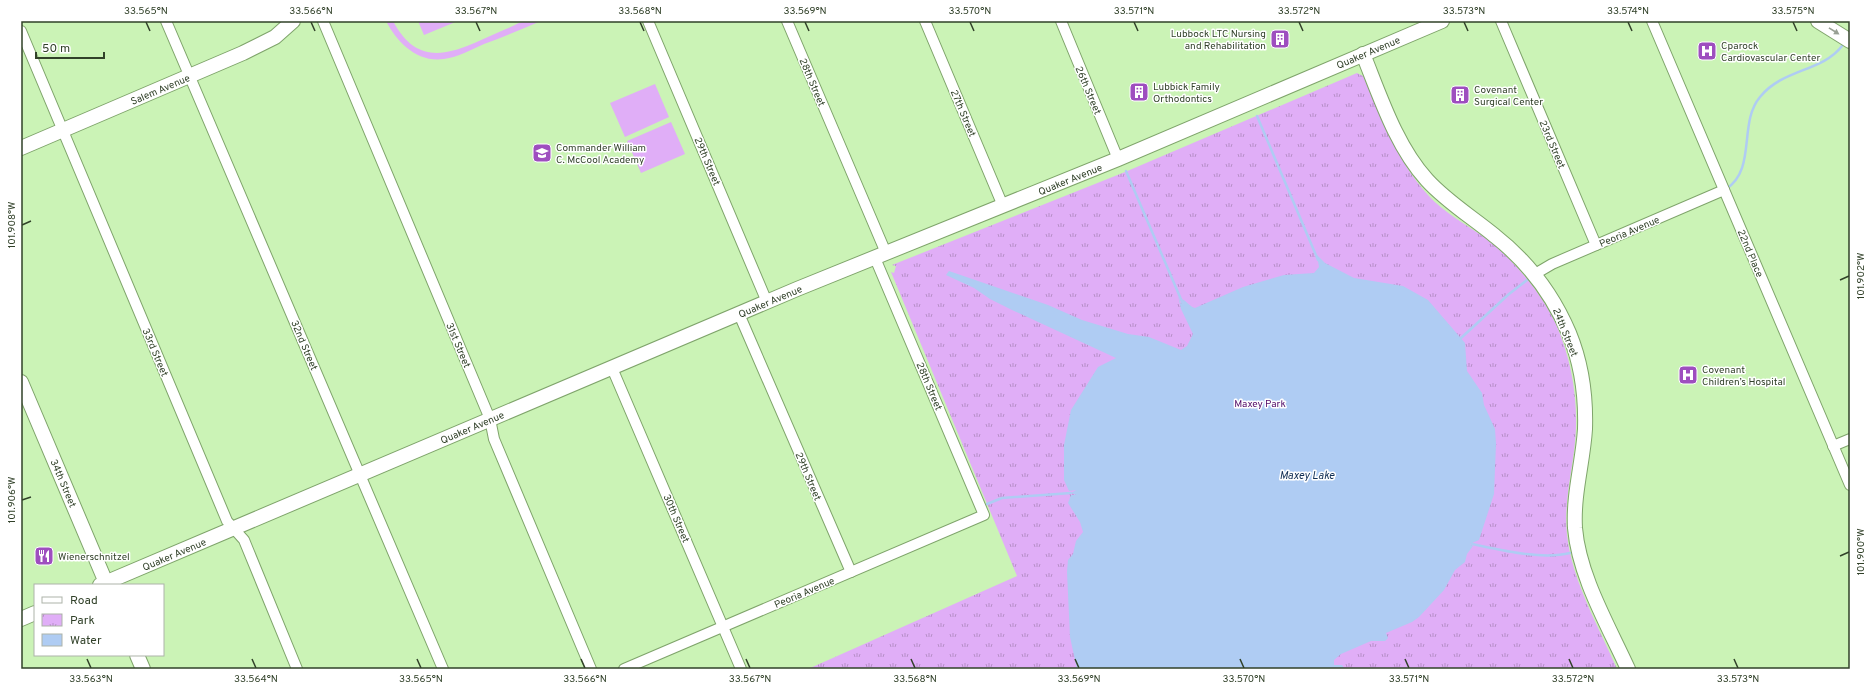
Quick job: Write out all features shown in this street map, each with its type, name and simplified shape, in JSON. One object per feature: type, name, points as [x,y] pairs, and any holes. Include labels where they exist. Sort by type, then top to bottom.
[{"type":"main road","name":"Salem Avenue","points":[[21,148],[243,53],[275,37],[293,21]]},
{"type":"main road","name":"Quaker Avenue","points":[[104,584],[739,314],[880,255],[1118,159],[1442,21]]},
{"type":"main road","points":[[1818,21],[1850,41]]},
{"type":"main road","name":"24th Street","points":[[1363,54],[1390,118],[1414,164],[1441,194],[1522,259],[1535,274],[1558,310],[1569,334],[1577,358],[1583,393],[1584,429],[1575,508],[1577,543],[1581,561],[1589,582],[1628,669]]},
{"type":"main road","name":"34th Street","points":[[21,382],[104,584]]},
{"type":"main road","points":[[21,619],[34,613]]},
{"type":"main road","points":[[137,656],[143,669]]},
{"type":"street","name":"32nd Street","points":[[166,21],[443,669]]},
{"type":"street","name":"31st Street","points":[[323,21],[490,419],[494,440],[591,669]]},
{"type":"street","name":"29th Street","points":[[648,21],[768,302]]},
{"type":"street","name":"28th Street","points":[[787,21],[984,515]]},
{"type":"street","name":"27th Street","points":[[925,21],[1003,206]]},
{"type":"street","name":"26th Street","points":[[1061,21],[1118,159]]},
{"type":"street","name":"23rd Street","points":[[1501,21],[1596,245]]},
{"type":"street","name":"22nd Place","points":[[1652,21],[1850,485]]},
{"type":"street","name":"33rd Street","points":[[21,31],[228,521],[244,540],[297,669]]},
{"type":"street","name":"Peoria Avenue","points":[[1535,274],[1552,264],[1724,190]]},
{"type":"street","name":"29th Street","points":[[739,314],[851,572]]},
{"type":"street","name":"30th Street","points":[[612,368],[741,669]]},
{"type":"street","points":[[1834,446],[1850,439]]},
{"type":"street","name":"Peoria Avenue","points":[[624,669],[984,515]]},
{"type":"green space","points":[[386,21],[393,21],[404,38],[417,48],[430,52],[444,52],[459,49],[521,22],[541,21],[459,55],[444,59],[434,59],[425,58],[409,49],[396,36]]},
{"type":"green space","points":[[418,21],[458,21],[424,35]]},
{"type":"green space","name":"Maxey Park","points":[[1357,73],[1363,76],[1391,138],[1407,168],[1417,182],[1441,207],[1485,238],[1516,266],[1534,288],[1556,324],[1572,374],[1576,414],[1575,441],[1566,521],[1570,552],[1580,587],[1617,669],[808,669],[1017,576],[891,272],[894,273],[896,266],[892,265],[1125,172]]},
{"type":"green space","points":[[655,84],[669,117],[625,137],[610,103]]},
{"type":"green space","points":[[671,122],[685,154],[641,173],[627,141]]},
{"type":"water","name":"Maxey Lake","points":[[1317,255],[1325,263],[1354,278],[1403,286],[1428,300],[1465,343],[1467,371],[1482,393],[1484,405],[1495,429],[1496,444],[1494,494],[1479,540],[1470,544],[1473,546],[1467,554],[1465,562],[1455,570],[1444,590],[1419,617],[1412,622],[1386,633],[1388,638],[1385,641],[1371,641],[1341,654],[1334,660],[1334,665],[1342,665],[1345,669],[1077,669],[1070,637],[1067,572],[1068,560],[1073,554],[1076,541],[1083,532],[1080,522],[1068,503],[1071,495],[1076,495],[1071,493],[1076,490],[1069,491],[1064,480],[1064,445],[1071,410],[1098,367],[1116,358],[1012,310],[990,299],[974,288],[946,275],[949,271],[1048,305],[1082,320],[1128,334],[1149,337],[1181,350],[1187,346],[1193,334],[1181,309],[1178,296],[1181,304],[1184,303],[1182,299],[1195,308],[1243,287],[1284,275],[1314,273],[1319,267]]},
{"type":"waterway","points":[[1726,189],[1735,180],[1741,170],[1745,158],[1753,108],[1760,97],[1779,81],[1824,61],[1834,55],[1842,46]]},
{"type":"waterway","points":[[1257,116],[1318,260]]},
{"type":"waterway","points":[[1126,171],[1183,304]]},
{"type":"waterway","points":[[1461,338],[1509,294],[1531,277]]},
{"type":"waterway","points":[[987,504],[1002,498],[1071,493]]},
{"type":"waterway","points":[[1472,544],[1534,555],[1559,555],[1570,553]]},
{"type":"place","name":"Lubbock LTC Nursing and Rehabilitation","points":[[1280,39]]},
{"type":"place","name":"Cparock Cardiovascular Center","points":[[1707,51]]},
{"type":"place","name":"Lubbick Family Orthodontics","points":[[1139,92]]},
{"type":"place","name":"Covenant Surgical Center","points":[[1460,95]]},
{"type":"place","name":"Commander William C. McCool Academy","points":[[542,153]]},
{"type":"place","name":"Covenant Children’s Hospital","points":[[1688,375]]},
{"type":"place","name":"Wienerschnitzel","points":[[44,556]]}]
